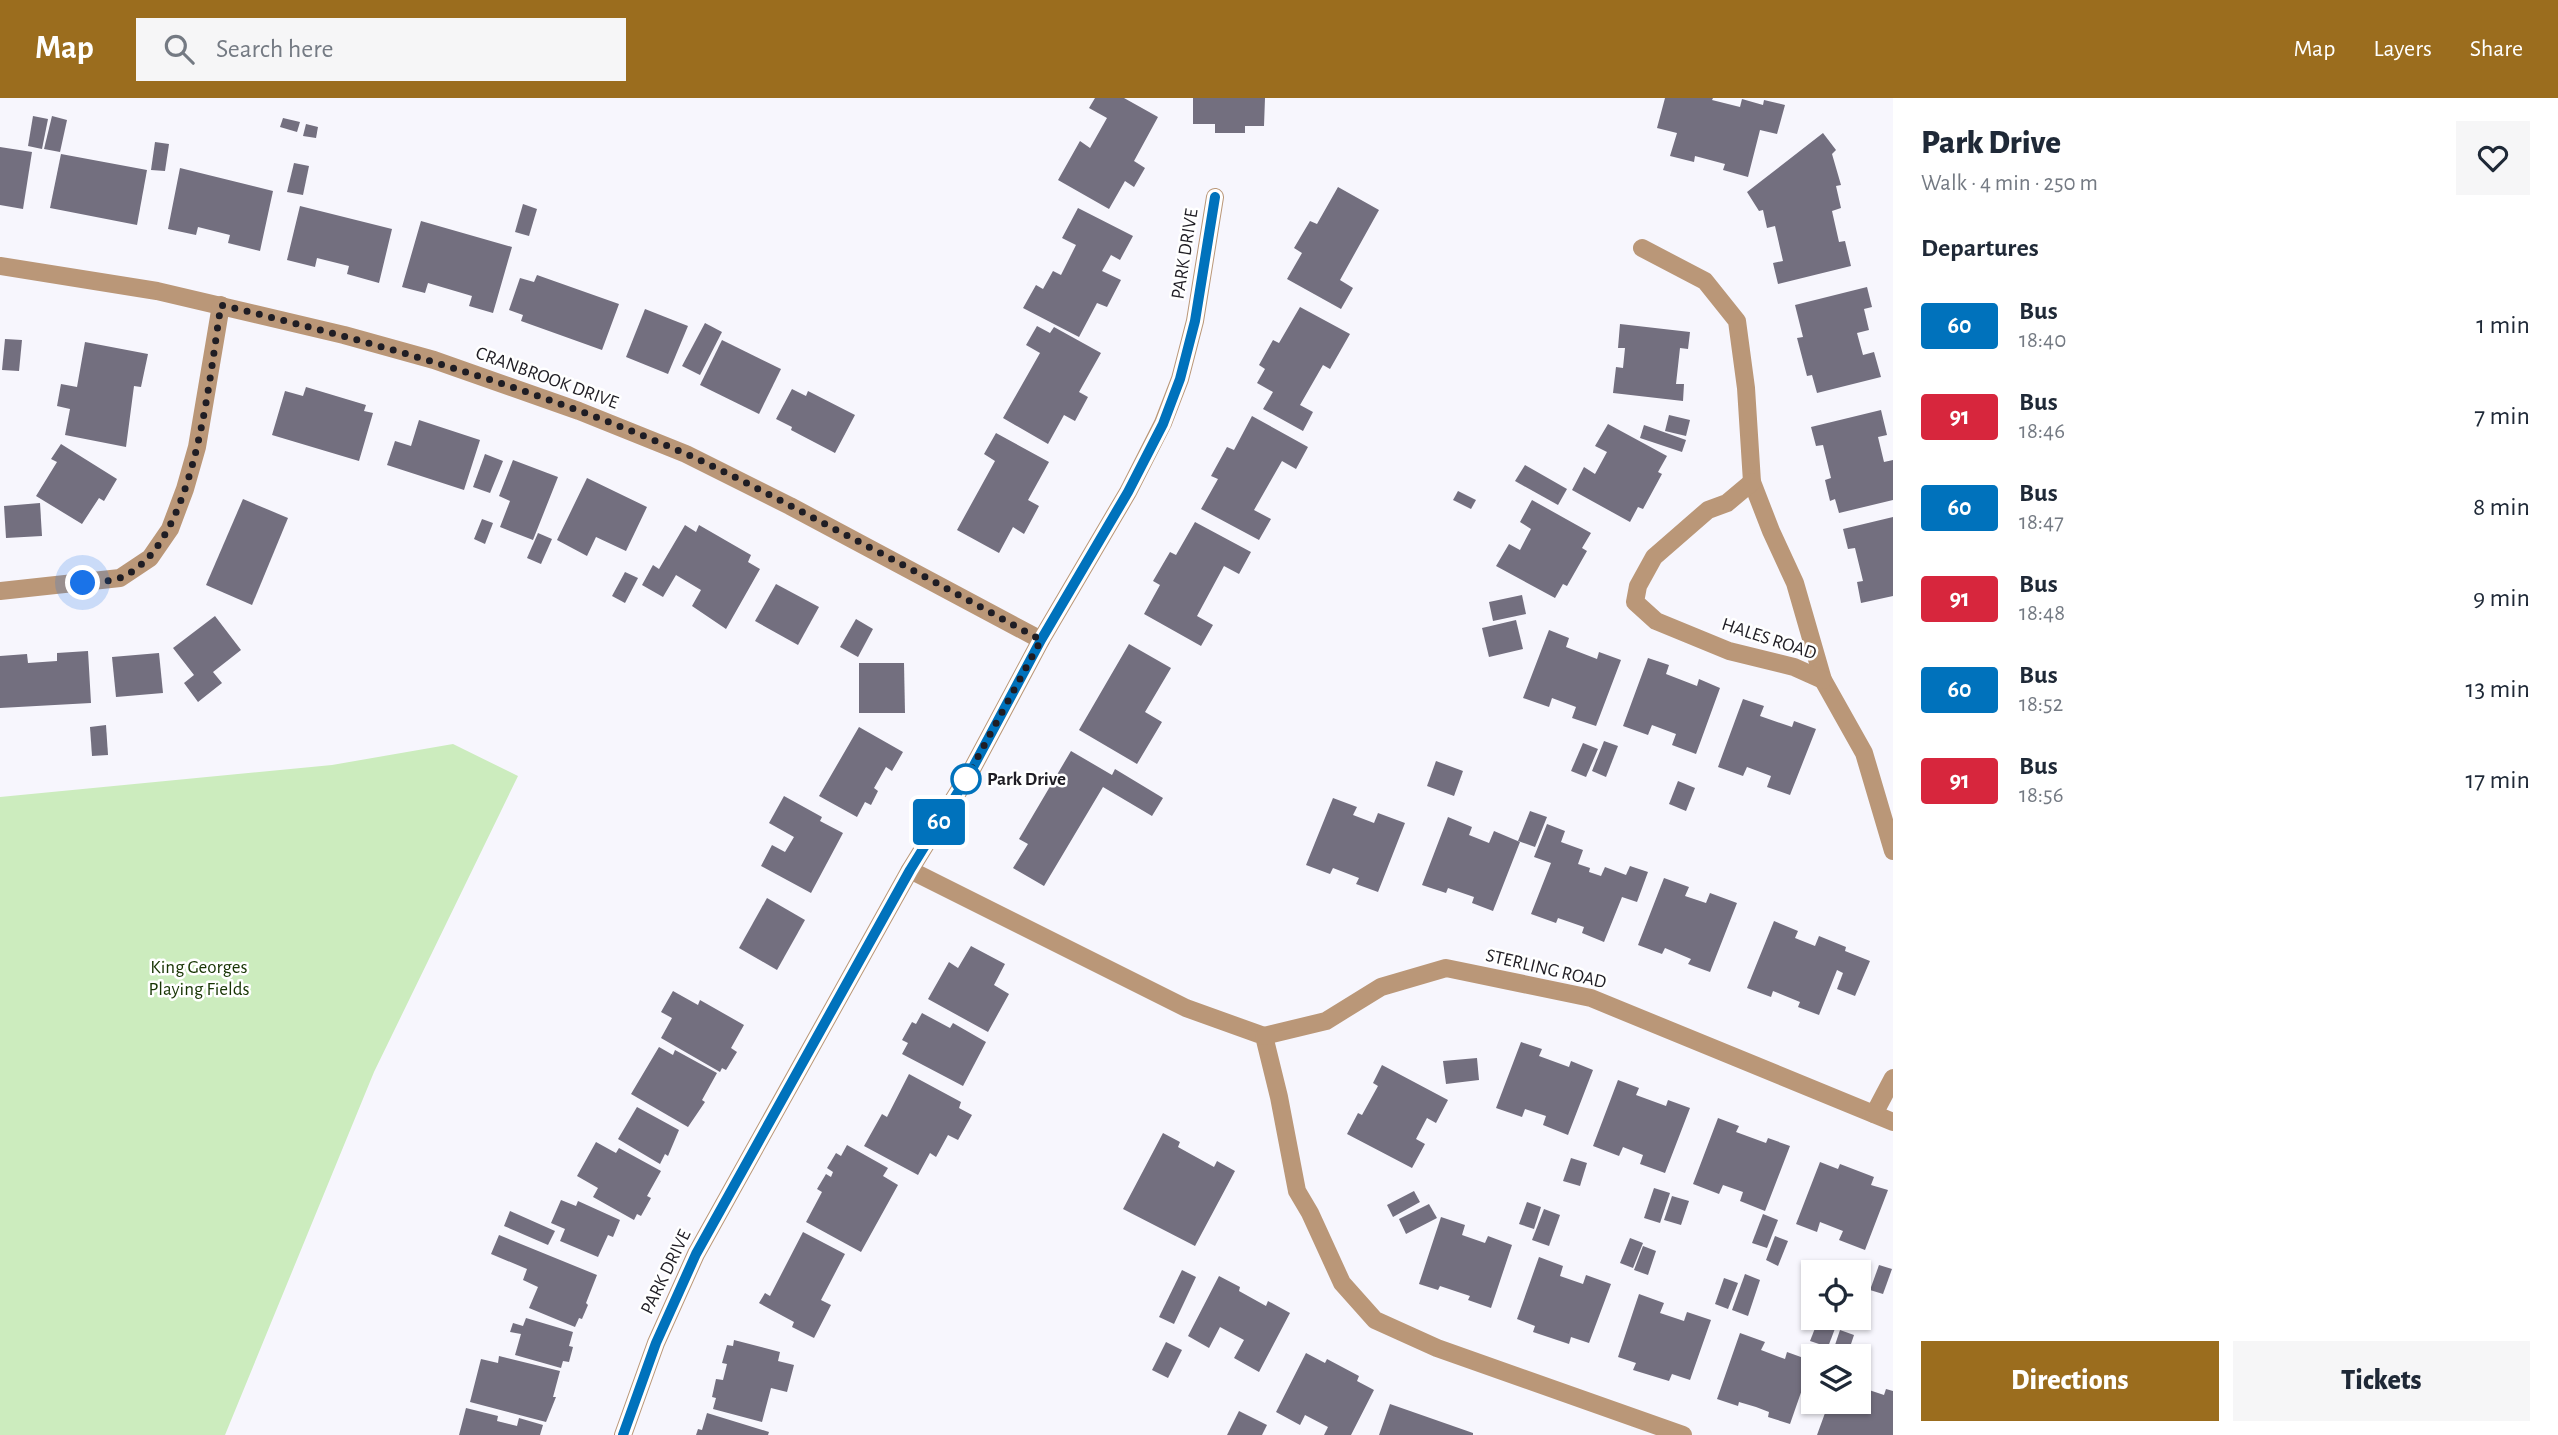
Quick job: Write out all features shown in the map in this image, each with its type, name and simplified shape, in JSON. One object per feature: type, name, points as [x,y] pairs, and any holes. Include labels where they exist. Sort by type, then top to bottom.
[{"type":"street","name":"PARK DRIVE","points":[[623,1435],[656,1343],[696,1254],[910,870],[971,771],[1041,640],[1128,492],[1163,424],[1180,379],[1195,321],[1215,197]]},
{"type":"street","name":"HALES ROAD","points":[[1642,248],[1705,281],[1737,321],[1746,388],[1752,482],[1795,583],[1823,680],[1864,753],[1893,851]]},
{"type":"street","name":"CRANBROOK DRIVE","points":[[0,266],[157,291],[344,335],[434,360],[579,411],[674,449],[790,506],[1041,640]]},
{"type":"street","points":[[0,591],[120,578],[150,558],[170,529],[197,447],[221,305]]},
{"type":"street","name":"HALES ROAD","points":[[1752,482],[1727,503],[1708,510],[1654,557],[1638,586],[1635,602],[1656,621],[1729,651],[1794,667],[1823,680]]},
{"type":"street","points":[[910,870],[1186,1008],[1264,1036],[1297,1191],[1342,1283],[1375,1320],[1437,1348],[1683,1435]]},
{"type":"street","name":"STERLING ROAD","points":[[1264,1036],[1325,1021],[1381,987],[1446,968],[1591,998],[1893,1122]]},
{"type":"street","points":[[1874,1114],[1893,1078]]},
{"type":"green space","name":"King Georges Playing Fields","points":[[453,744],[518,776],[374,1072],[225,1435],[0,1435],[0,797],[332,765]]},
{"type":"building","points":[[1095,98],[1124,98],[1158,117],[1134,161],[1145,168],[1134,187],[1125,181],[1109,209],[1058,180],[1080,141],[1090,148],[1107,118],[1089,108]]},
{"type":"building","points":[[1193,98],[1265,98],[1264,126],[1245,126],[1245,133],[1215,133],[1215,124],[1193,124]]},
{"type":"building","points":[[1665,98],[1713,98],[1712,100],[1740,107],[1742,99],[1763,105],[1764,100],[1785,105],[1777,134],[1760,130],[1748,177],[1723,170],[1725,164],[1695,156],[1694,162],[1670,156],[1677,133],[1657,128]]},
{"type":"building","points":[[33,116],[48,119],[42,149],[28,146]]},
{"type":"building","points":[[52,116],[67,120],[60,152],[44,149]]},
{"type":"building","points":[[283,118],[300,122],[297,132],[280,127]]},
{"type":"building","points":[[306,124],[318,127],[316,138],[303,136]]},
{"type":"building","points":[[1823,133],[1836,150],[1832,154],[1841,185],[1836,186],[1841,208],[1832,211],[1839,242],[1845,241],[1851,266],[1778,284],[1773,263],[1783,261],[1775,226],[1767,228],[1763,210],[1759,211],[1747,192]]},
{"type":"building","points":[[155,142],[169,144],[165,171],[151,170]]},
{"type":"building","points":[[0,147],[32,152],[23,209],[0,205]]},
{"type":"building","points":[[61,154],[147,170],[137,225],[50,208]]},
{"type":"building","points":[[294,163],[309,166],[303,195],[287,192]]},
{"type":"building","points":[[180,168],[273,191],[260,251],[228,243],[230,235],[198,227],[196,235],[168,229]]},
{"type":"building","points":[[1338,187],[1379,210],[1340,280],[1353,288],[1341,309],[1287,279],[1302,253],[1294,248],[1310,221],[1317,224]]},
{"type":"building","points":[[523,204],[537,209],[529,236],[515,232]]},
{"type":"building","points":[[300,206],[392,229],[379,283],[347,274],[349,266],[317,258],[315,267],[287,260]]},
{"type":"building","points":[[1078,208],[1133,236],[1120,260],[1111,255],[1102,271],[1121,280],[1107,307],[1097,303],[1079,337],[1023,308],[1036,285],[1043,289],[1053,271],[1061,275],[1076,245],[1062,238]]},
{"type":"building","points":[[421,221],[512,247],[493,313],[469,306],[472,296],[428,283],[425,293],[402,287]]},
{"type":"building","points":[[537,275],[619,304],[602,350],[521,321],[523,315],[509,310],[520,278],[534,282]]},
{"type":"building","points":[[1867,287],[1872,307],[1864,309],[1869,330],[1857,333],[1863,355],[1874,352],[1881,377],[1817,393],[1812,375],[1807,376],[1797,338],[1803,337],[1795,305]]},
{"type":"building","points":[[1300,307],[1350,334],[1330,369],[1323,365],[1300,405],[1313,412],[1303,431],[1263,409],[1273,392],[1257,383],[1265,369],[1259,365],[1273,340],[1279,343]]},
{"type":"building","points":[[645,309],[688,326],[668,374],[626,357]]},
{"type":"building","points":[[705,323],[722,332],[700,375],[682,366]]},
{"type":"building","points":[[1620,324],[1690,332],[1688,349],[1680,348],[1676,384],[1684,384],[1683,401],[1613,393],[1616,367],[1623,368],[1625,348],[1618,348]]},
{"type":"building","points":[[1037,326],[1050,333],[1054,327],[1101,353],[1079,392],[1088,397],[1075,421],[1064,415],[1048,444],[1003,418],[1040,353],[1026,345]]},
{"type":"building","points":[[5,339],[22,340],[19,371],[2,370]]},
{"type":"building","points":[[722,340],[781,369],[759,414],[700,385]]},
{"type":"building","points":[[85,342],[148,354],[141,387],[134,386],[126,447],[65,435],[70,409],[57,406],[61,384],[77,387]]},
{"type":"building","points":[[306,387],[366,405],[364,411],[373,413],[359,461],[272,435],[285,391],[303,396]]},
{"type":"building","points":[[792,389],[806,396],[808,391],[855,415],[835,453],[776,419]]},
{"type":"building","points":[[1881,410],[1887,435],[1878,437],[1884,462],[1893,460],[1893,500],[1839,513],[1835,499],[1830,501],[1825,480],[1831,478],[1823,445],[1816,446],[1811,427]]},
{"type":"building","points":[[1669,415],[1690,420],[1686,436],[1665,431]]},
{"type":"building","points":[[1252,416],[1308,447],[1296,469],[1282,461],[1254,510],[1271,519],[1259,540],[1201,509],[1218,479],[1211,476],[1227,447],[1234,450]]},
{"type":"building","points":[[419,420],[480,440],[464,490],[387,465],[395,441],[411,446]]},
{"type":"building","points":[[1608,424],[1667,456],[1658,472],[1662,474],[1643,509],[1638,507],[1630,522],[1572,490],[1584,467],[1595,474],[1607,452],[1595,446]]},
{"type":"building","points":[[1644,425],[1686,440],[1682,452],[1640,438]]},
{"type":"building","points":[[996,433],[1049,462],[1028,500],[1039,506],[1024,534],[1013,527],[999,553],[957,530],[995,461],[984,454]]},
{"type":"building","points":[[61,444],[117,479],[104,501],[99,498],[82,524],[36,496],[57,462],[51,459]]},
{"type":"building","points":[[485,454],[503,461],[490,493],[473,487]]},
{"type":"building","points":[[513,460],[558,477],[533,540],[500,527],[510,501],[499,496]]},
{"type":"building","points":[[1525,465],[1567,489],[1558,505],[1515,481]]},
{"type":"building","points":[[587,478],[647,507],[626,551],[596,537],[587,556],[557,540]]},
{"type":"building","points":[[1458,491],[1476,500],[1471,509],[1453,500]]},
{"type":"building","points":[[243,499],[288,518],[252,605],[206,585]]},
{"type":"building","points":[[1532,500],[1591,533],[1582,548],[1587,551],[1567,586],[1563,584],[1555,598],[1496,566],[1509,544],[1520,550],[1531,529],[1520,522]]},
{"type":"building","points":[[40,503],[42,536],[6,538],[4,506]]},
{"type":"building","points":[[1893,517],[1893,596],[1861,603],[1857,582],[1863,581],[1855,548],[1848,549],[1843,529]]},
{"type":"building","points":[[482,519],[493,523],[485,544],[474,539]]},
{"type":"building","points":[[1195,522],[1251,552],[1239,574],[1224,566],[1197,616],[1213,625],[1201,646],[1144,614],[1160,585],[1153,581],[1170,552],[1176,555]]},
{"type":"building","points":[[685,525],[696,532],[699,525],[751,555],[748,562],[760,569],[726,629],[692,606],[701,590],[676,575],[663,597],[642,585],[653,565],[659,569]]},
{"type":"building","points":[[538,533],[552,539],[541,564],[527,558]]},
{"type":"building","points":[[625,572],[638,578],[625,603],[612,596]]},
{"type":"building","points":[[776,584],[819,607],[798,645],[755,621]]},
{"type":"building","points":[[1522,595],[1526,614],[1493,621],[1489,602]]},
{"type":"building","points":[[215,616],[241,650],[213,672],[222,683],[198,702],[184,683],[194,675],[173,648]]},
{"type":"building","points":[[856,619],[873,629],[858,657],[840,647]]},
{"type":"building","points":[[1516,620],[1523,649],[1489,657],[1482,628]]},
{"type":"building","points":[[1549,630],[1569,638],[1566,647],[1597,659],[1599,652],[1621,660],[1596,726],[1572,718],[1576,707],[1552,698],[1549,707],[1523,698]]},
{"type":"building","points":[[1129,644],[1171,668],[1145,712],[1162,722],[1137,764],[1079,730]]},
{"type":"building","points":[[88,651],[91,703],[0,708],[0,656],[27,654],[28,663],[57,661],[57,653]]},
{"type":"building","points":[[159,653],[163,693],[116,697],[112,657]]},
{"type":"building","points":[[1648,658],[1669,665],[1666,674],[1697,686],[1699,679],[1720,688],[1696,754],[1672,745],[1676,734],[1652,725],[1648,735],[1623,726]]},
{"type":"building","points":[[859,663],[904,663],[905,713],[859,713]]},
{"type":"building","points":[[1743,699],[1764,706],[1760,716],[1792,727],[1794,721],[1816,729],[1790,795],[1767,787],[1771,776],[1747,767],[1743,776],[1718,767]]},
{"type":"building","points":[[106,725],[108,755],[92,756],[90,727]]},
{"type":"building","points":[[859,727],[903,752],[892,771],[886,767],[874,788],[878,791],[871,805],[865,802],[857,817],[819,796]]},
{"type":"building","points":[[1604,741],[1618,746],[1606,777],[1592,771]]},
{"type":"building","points":[[1583,743],[1598,749],[1586,777],[1571,771]]},
{"type":"building","points":[[1071,751],[1112,775],[1115,769],[1163,798],[1152,816],[1103,787],[1044,886],[1013,868],[1028,844],[1019,839]]},
{"type":"building","points":[[1436,761],[1463,771],[1454,796],[1427,786]]},
{"type":"building","points":[[1678,781],[1695,788],[1686,811],[1669,804]]},
{"type":"building","points":[[784,796],[822,817],[820,821],[843,833],[811,893],[761,866],[772,845],[785,852],[794,837],[769,823]]},
{"type":"building","points":[[1333,798],[1357,807],[1353,815],[1374,823],[1378,813],[1405,823],[1378,892],[1356,884],[1359,878],[1333,868],[1330,874],[1306,865]]},
{"type":"building","points":[[1530,811],[1547,817],[1535,847],[1518,841]]},
{"type":"building","points":[[1448,817],[1472,827],[1469,835],[1489,843],[1494,831],[1520,842],[1493,911],[1472,903],[1474,897],[1448,888],[1446,893],[1422,885]]},
{"type":"building","points":[[1547,824],[1565,831],[1561,842],[1583,850],[1578,864],[1590,868],[1589,872],[1601,876],[1605,867],[1626,875],[1630,866],[1648,872],[1637,902],[1622,897],[1604,942],[1582,933],[1584,927],[1558,918],[1556,923],[1531,914],[1551,863],[1534,857]]},
{"type":"building","points":[[1664,878],[1689,887],[1685,896],[1706,903],[1710,893],[1737,903],[1710,972],[1688,964],[1691,959],[1665,948],[1662,954],[1638,945]]},
{"type":"building","points":[[767,898],[805,920],[777,970],[739,948]]},
{"type":"building","points":[[1774,921],[1798,931],[1795,938],[1815,946],[1819,936],[1870,961],[1855,996],[1837,989],[1843,973],[1837,970],[1819,1015],[1798,1007],[1800,1002],[1773,991],[1771,997],[1747,988]]},
{"type":"building","points":[[971,946],[1005,964],[994,985],[1009,994],[988,1032],[928,999],[949,962],[958,968]]},
{"type":"building","points":[[673,991],[698,1005],[700,1000],[744,1025],[731,1048],[737,1052],[726,1070],[722,1068],[720,1072],[661,1038],[672,1018],[661,1012]]},
{"type":"building","points":[[922,1013],[950,1028],[953,1023],[986,1042],[963,1086],[902,1054],[908,1043],[902,1040],[912,1022],[916,1024]]},
{"type":"building","points":[[1521,1042],[1542,1049],[1539,1056],[1569,1067],[1571,1061],[1593,1070],[1568,1135],[1543,1125],[1546,1116],[1525,1109],[1522,1117],[1496,1108]]},
{"type":"building","points":[[659,1047],[673,1055],[675,1050],[717,1073],[702,1100],[705,1102],[688,1127],[631,1094]]},
{"type":"building","points":[[1477,1058],[1479,1080],[1446,1084],[1443,1061]]},
{"type":"building","points":[[1382,1065],[1448,1100],[1436,1123],[1427,1118],[1416,1139],[1425,1144],[1412,1168],[1347,1134],[1358,1113],[1362,1115],[1378,1086],[1373,1083]]},
{"type":"building","points":[[909,1074],[961,1102],[959,1108],[972,1115],[958,1140],[948,1135],[936,1157],[930,1153],[918,1175],[864,1146],[882,1114],[887,1117]]},
{"type":"building","points":[[1618,1080],[1639,1088],[1636,1095],[1666,1106],[1668,1100],[1690,1108],[1665,1173],[1640,1164],[1643,1155],[1623,1147],[1619,1156],[1593,1146]]},
{"type":"building","points":[[637,1107],[679,1130],[668,1156],[665,1154],[660,1164],[618,1139]]},
{"type":"building","points":[[1718,1118],[1739,1126],[1736,1132],[1766,1143],[1768,1138],[1790,1146],[1765,1211],[1740,1201],[1743,1192],[1723,1185],[1719,1194],[1693,1184]]},
{"type":"building","points":[[1163,1133],[1180,1142],[1178,1147],[1214,1167],[1217,1161],[1235,1171],[1195,1246],[1123,1209]]},
{"type":"building","points":[[596,1142],[616,1153],[619,1148],[661,1171],[647,1196],[651,1198],[641,1216],[637,1214],[634,1220],[593,1197],[598,1188],[577,1176]]},
{"type":"building","points":[[847,1145],[888,1168],[883,1176],[898,1185],[861,1252],[806,1222],[822,1192],[817,1189],[826,1174],[831,1177],[833,1172],[827,1168],[836,1153],[841,1156]]},
{"type":"building","points":[[1571,1158],[1587,1163],[1580,1186],[1563,1181]]},
{"type":"building","points":[[1820,1162],[1838,1169],[1840,1164],[1874,1177],[1871,1185],[1888,1190],[1865,1250],[1839,1240],[1843,1231],[1820,1222],[1817,1232],[1796,1224]]},
{"type":"building","points":[[1654,1188],[1670,1193],[1660,1223],[1644,1218]]},
{"type":"building","points":[[1414,1191],[1420,1202],[1393,1217],[1387,1205]]},
{"type":"building","points":[[1672,1196],[1689,1201],[1681,1225],[1664,1220]]},
{"type":"building","points":[[561,1200],[576,1206],[578,1201],[620,1220],[613,1237],[608,1235],[598,1257],[560,1241],[565,1229],[551,1223]]},
{"type":"building","points":[[1527,1202],[1541,1207],[1534,1229],[1519,1224]]},
{"type":"building","points":[[1429,1204],[1437,1218],[1406,1234],[1399,1219]]},
{"type":"building","points":[[1544,1209],[1560,1215],[1549,1246],[1532,1240]]},
{"type":"building","points":[[510,1211],[555,1231],[548,1245],[504,1226]]},
{"type":"building","points":[[1763,1214],[1778,1220],[1767,1248],[1752,1243]]},
{"type":"building","points":[[1441,1217],[1465,1225],[1462,1235],[1485,1243],[1488,1236],[1512,1245],[1491,1308],[1468,1300],[1470,1296],[1440,1286],[1438,1290],[1419,1284]]},
{"type":"building","points":[[803,1232],[845,1254],[821,1300],[831,1305],[814,1338],[792,1327],[794,1322],[759,1303],[765,1293],[770,1296]]},
{"type":"building","points":[[499,1235],[597,1275],[586,1303],[588,1305],[575,1327],[529,1308],[538,1287],[523,1280],[527,1269],[491,1254]]},
{"type":"building","points":[[1775,1236],[1788,1241],[1778,1266],[1766,1260]]},
{"type":"building","points":[[1630,1238],[1643,1243],[1633,1268],[1620,1263]]},
{"type":"building","points":[[1643,1246],[1656,1251],[1648,1275],[1634,1270]]},
{"type":"building","points":[[1539,1257],[1563,1266],[1560,1276],[1583,1284],[1586,1275],[1611,1284],[1589,1343],[1571,1337],[1569,1344],[1533,1332],[1535,1326],[1517,1319]]},
{"type":"building","points":[[1879,1265],[1892,1269],[1883,1294],[1871,1290]]},
{"type":"building","points":[[1182,1270],[1196,1277],[1174,1324],[1159,1317]]},
{"type":"building","points":[[1745,1274],[1760,1280],[1748,1316],[1732,1310]]},
{"type":"building","points":[[1219,1276],[1266,1306],[1268,1301],[1290,1313],[1259,1372],[1234,1358],[1244,1340],[1220,1327],[1209,1348],[1188,1336]]},
{"type":"building","points":[[1724,1278],[1738,1283],[1728,1309],[1715,1304]]},
{"type":"building","points":[[1639,1294],[1664,1303],[1660,1313],[1684,1321],[1687,1312],[1711,1320],[1690,1380],[1672,1374],[1669,1381],[1633,1370],[1636,1363],[1618,1357]]},
{"type":"building","points":[[526,1318],[573,1332],[569,1346],[573,1347],[569,1362],[563,1361],[561,1368],[515,1355],[521,1334],[510,1332],[513,1323],[523,1326]]},
{"type":"building","points":[[1814,1330],[1834,1330],[1829,1344],[1810,1341]]},
{"type":"building","points":[[1840,1330],[1854,1335],[1851,1344],[1835,1344]]},
{"type":"building","points":[[1740,1333],[1765,1342],[1761,1350],[1785,1359],[1787,1352],[1801,1357],[1801,1392],[1790,1424],[1768,1417],[1769,1412],[1756,1407],[1739,1402],[1738,1406],[1717,1399]]},
{"type":"building","points":[[734,1340],[780,1352],[778,1361],[794,1365],[787,1392],[771,1388],[762,1422],[713,1409],[716,1398],[712,1397],[716,1379],[723,1380],[727,1364],[722,1363],[727,1345],[733,1346]]},
{"type":"building","points":[[1166,1342],[1182,1350],[1168,1378],[1152,1370]]},
{"type":"building","points":[[1306,1353],[1325,1363],[1327,1359],[1359,1376],[1357,1381],[1374,1390],[1351,1435],[1324,1435],[1328,1427],[1305,1415],[1300,1425],[1276,1412]]},
{"type":"building","points":[[499,1356],[560,1371],[553,1397],[556,1397],[546,1422],[470,1402],[481,1359],[498,1363]]},
{"type":"building","points":[[1886,1389],[1893,1391],[1893,1435],[1817,1435],[1825,1414],[1871,1414],[1871,1391],[1884,1395]]},
{"type":"building","points":[[1390,1404],[1473,1433],[1473,1435],[1379,1435]]},
{"type":"building","points":[[466,1408],[498,1416],[497,1421],[517,1426],[519,1418],[543,1425],[540,1435],[459,1435]]},
{"type":"building","points":[[1239,1411],[1267,1425],[1262,1435],[1227,1435]]},
{"type":"building","points":[[707,1413],[769,1432],[768,1435],[696,1435],[698,1429],[702,1430]]},
{"type":"bus line","name":"60","points":[[623,1435],[656,1343],[696,1254],[910,870],[971,771],[1041,640],[1128,492],[1163,424],[1180,379],[1195,321],[1215,197]]},
{"type":"place","name":"Park Drive","points":[[966,779]]},
{"type":"route","points":[[83,583],[120,578],[150,558],[170,529],[197,447],[221,305],[434,360],[579,411],[664,445],[790,506],[1041,640],[966,779]]}]
